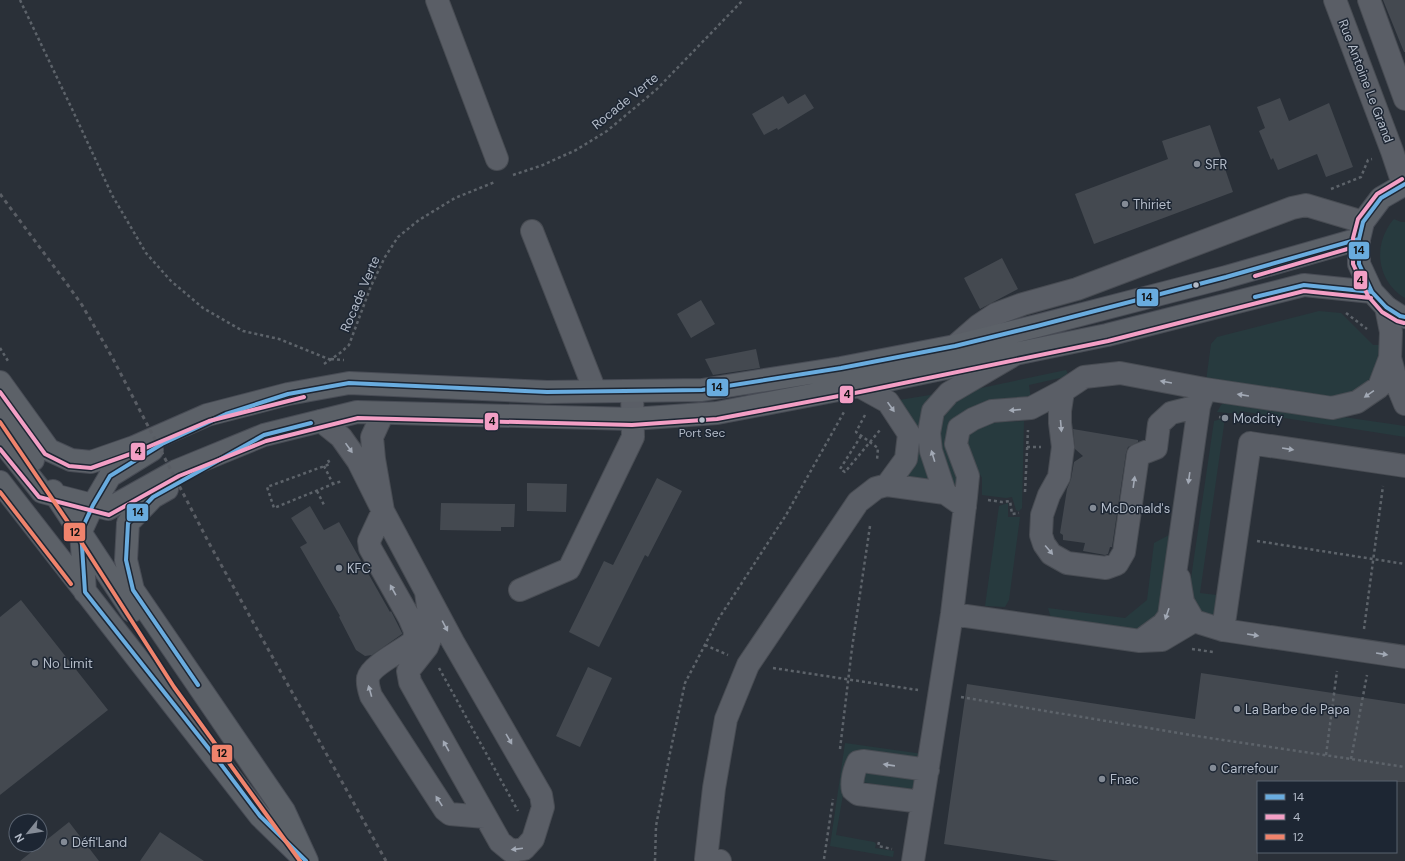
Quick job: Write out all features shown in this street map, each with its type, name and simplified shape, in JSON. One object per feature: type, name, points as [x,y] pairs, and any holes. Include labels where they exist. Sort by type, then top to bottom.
[{"type":"main road","points":[[1404,184],[1381,198],[1361,231],[1359,264],[1379,299],[1400,316],[1405,317]]},
{"type":"main road","points":[[0,382],[49,450],[71,460],[91,462],[134,447],[207,415],[288,394],[349,384],[547,392],[702,390],[841,368],[955,346],[1226,277],[1361,231]]},
{"type":"main road","points":[[0,439],[42,492],[108,509],[176,471],[264,435],[357,412],[632,419],[717,413],[859,386],[1107,335],[1304,285],[1379,299]]},
{"type":"main road","points":[[85,592],[81,531],[93,505],[110,476],[162,444],[226,414],[288,394]]},
{"type":"main road","points":[[0,411],[81,531],[179,683],[307,861]]},
{"type":"main road","points":[[264,435],[153,497],[128,523],[126,560],[133,590],[284,811],[307,861]]},
{"type":"main road","points":[[0,482],[260,816],[307,861]]},
{"type":"street","points":[[438,0],[502,172]]},
{"type":"street","name":"Rue Antoine Le Grand","points":[[1335,0],[1404,184]]},
{"type":"street","points":[[1369,0],[1405,99]]},
{"type":"street","points":[[1380,118],[1405,108]]},
{"type":"street","points":[[955,346],[978,326],[996,314],[1023,304],[1077,289],[1292,208],[1306,205],[1330,211],[1361,231]]},
{"type":"street","points":[[532,231],[595,391]]},
{"type":"street","points":[[1379,299],[1391,332],[1390,358],[1398,387],[1405,404]]},
{"type":"street","points":[[945,493],[931,451],[929,433],[933,411],[949,392],[1018,353]]},
{"type":"street","points":[[905,855],[922,802],[952,614],[968,476],[956,444],[959,428],[973,419],[992,411],[1031,408],[1063,391],[1084,377],[1120,373],[1202,397],[1332,408],[1357,402],[1379,387],[1390,358]]},
{"type":"street","points":[[720,861],[706,859],[714,788],[726,719],[748,665],[858,502],[881,487],[906,459],[909,434],[888,402],[859,386]]},
{"type":"street","points":[[520,590],[569,569],[633,437],[632,391]]},
{"type":"street","points":[[1063,391],[1060,411],[1063,447],[1059,477],[1049,495],[1042,515],[1041,535],[1044,544],[1051,554],[1067,563],[1106,568],[1117,564],[1124,552],[1138,454],[1156,448],[1159,424],[1171,413],[1202,397]]},
{"type":"street","points":[[1140,642],[1163,624],[1169,616],[1202,397]]},
{"type":"street","points":[[383,413],[372,437],[374,459],[383,511],[369,541],[370,548],[409,617],[415,631],[414,641],[371,672],[368,677],[368,686],[371,696],[445,810],[450,814],[486,817]]},
{"type":"street","points":[[321,421],[341,437],[358,461],[453,642],[541,795],[543,807],[533,839],[524,848],[511,851],[500,842],[410,682],[408,671],[427,647],[432,634],[426,592]]},
{"type":"street","points":[[1223,630],[1250,443],[1396,465]]},
{"type":"street","points":[[881,487],[945,493],[965,507]]},
{"type":"street","points":[[1176,563],[1182,602],[1194,621],[1223,630],[1405,658]]},
{"type":"street","points":[[952,614],[1140,642],[1162,640],[1194,621]]},
{"type":"street","points":[[922,802],[858,794],[853,790],[852,786],[855,766],[858,762],[863,761],[928,770]]},
{"type":"path","points":[[20,0],[112,195],[151,259],[171,281],[203,308],[243,331],[279,340],[331,359],[349,384]]},
{"type":"path","name":"Rocade Verte","points":[[323,364],[349,345],[371,286],[385,257],[398,237],[419,220],[502,172],[543,165],[576,150],[607,131],[657,90],[743,0]]},
{"type":"path","points":[[1331,196],[1331,188],[1361,177],[1368,160],[1392,151]]},
{"type":"path","points":[[1343,311],[1373,333]]},
{"type":"path","points":[[0,348],[8,361]]},
{"type":"path","points":[[655,861],[656,826],[685,683],[719,618],[786,515],[859,386]]},
{"type":"path","points":[[869,409],[856,432],[878,448]]},
{"type":"path","points":[[1024,495],[1028,427]]},
{"type":"path","points":[[861,436],[840,469],[846,472],[880,430]]},
{"type":"path","points":[[341,437],[325,453],[330,464],[267,487],[274,508],[342,481],[345,488]]},
{"type":"path","points":[[1361,651],[1373,559],[1396,465]]},
{"type":"path","points":[[324,466],[333,484]]},
{"type":"path","points":[[839,750],[852,648],[881,487]]},
{"type":"path","points":[[317,491],[325,507]]},
{"type":"path","points":[[1002,502],[1010,501],[1012,514],[1021,513],[1024,510]]},
{"type":"path","points":[[1236,538],[1405,564]]},
{"type":"path","points":[[705,645],[716,650]]},
{"type":"path","points":[[748,665],[939,694],[1195,736],[1405,766]]},
{"type":"path","points":[[439,668],[533,839]]},
{"type":"path","points":[[1326,755],[1337,671]]},
{"type":"path","points":[[1351,759],[1367,675]]},
{"type":"path","points":[[824,859],[833,797]]},
{"type":"path","points":[[878,842],[878,846],[905,855]]},
{"type":"green space","points":[[1394,219],[1405,222],[1405,298],[1390,285],[1385,276],[1380,258],[1383,238]]},
{"type":"green space","points":[[1319,311],[1341,313],[1373,345],[1381,345],[1380,358],[1372,380],[1363,389],[1330,399],[1206,381],[1211,344],[1217,337]]},
{"type":"green space","points":[[1066,370],[1069,376],[1029,385],[1031,400],[961,418],[959,486],[954,486],[936,443],[942,409],[962,392]]},
{"type":"green space","points":[[936,394],[930,481],[903,477],[912,461],[893,401]]},
{"type":"green space","points":[[1228,400],[1405,426],[1405,437],[1240,411],[1239,414],[1217,412],[1221,405]]},
{"type":"green space","points":[[1225,418],[1200,593],[1217,595],[1214,620],[1196,614],[1190,585],[1214,421]]},
{"type":"green space","points":[[1024,421],[1022,508],[1019,511],[1016,510],[1012,497],[1006,498],[982,495],[982,478],[967,454],[967,435],[982,423]]},
{"type":"green space","points":[[1188,445],[1163,613],[1145,631],[1051,618],[1048,608],[1125,618],[1147,600],[1154,543],[1169,535],[1182,448]]},
{"type":"green space","points":[[1008,503],[1008,517],[1020,517],[1009,600],[1005,607],[985,606],[999,506]]},
{"type":"green space","points":[[845,743],[923,754],[917,764],[850,755],[836,835],[874,842],[876,844],[875,848],[894,851],[893,857],[830,846]]},
{"type":"green space","points":[[862,768],[918,774],[914,788],[906,789],[862,782]]},
{"type":"building","points":[[1383,0],[1405,0],[1405,52],[1404,52]]},
{"type":"building","points":[[805,94],[814,108],[778,130],[777,128],[764,135],[752,114],[783,96],[788,104]]},
{"type":"building","points":[[1280,98],[1289,121],[1329,103],[1353,167],[1326,177],[1317,154],[1278,170],[1273,158],[1271,160],[1259,131],[1265,128],[1257,107]]},
{"type":"building","points":[[1210,125],[1233,192],[1094,244],[1075,194],[1168,159],[1162,141]]},
{"type":"building","points":[[1002,258],[1018,289],[980,309],[964,278]]},
{"type":"building","points":[[701,300],[715,324],[691,338],[677,314]]},
{"type":"building","points":[[756,349],[760,368],[713,375],[705,359]]},
{"type":"building","name":"McDonald's","points":[[1073,429],[1138,440],[1138,442],[1128,447],[1126,453],[1112,547],[1110,547],[1108,554],[1105,555],[1083,551],[1085,543],[1063,540],[1063,535],[1060,533],[1067,489],[1071,479],[1074,462],[1083,456],[1075,449]]},
{"type":"building","points":[[657,478],[682,491],[648,557],[645,555],[599,647],[569,632],[604,561],[613,565]]},
{"type":"building","points":[[527,483],[567,484],[566,512],[527,511]]},
{"type":"building","points":[[441,503],[515,504],[514,527],[501,527],[501,531],[440,530]]},
{"type":"building","name":"KFC","points":[[310,506],[324,530],[339,522],[390,612],[391,611],[402,633],[372,655],[365,656],[356,650],[339,617],[340,616],[300,547],[307,543],[291,518]]},
{"type":"building","name":"No Limit","points":[[21,600],[108,710],[0,795],[0,617]]},
{"type":"building","points":[[588,667],[612,678],[580,747],[556,736]]},
{"type":"building","name":"Carrefour","points":[[1201,673],[1405,704],[1405,782],[1257,781],[1258,861],[1059,861],[944,844],[967,684],[1195,719]]},
{"type":"building","name":"Défi'Land","points":[[69,822],[99,861],[20,861],[30,853],[48,853],[48,839]]},
{"type":"building","points":[[160,832],[204,861],[140,861]]},
{"type":"railway","points":[[0,194],[82,305],[112,357],[209,543],[386,861]]},
{"type":"transit line","name":"4","points":[[1402,179],[1377,194],[1358,219],[1353,238],[1353,264],[1368,296],[1382,312],[1397,321],[1404,323]]},
{"type":"transit line","name":"14","points":[[1405,184],[1381,198],[1363,222],[1359,239],[1359,264],[1372,292],[1386,307],[1400,316],[1405,317]]},
{"type":"transit line","name":"14","points":[[306,861],[260,816],[217,759],[85,592],[81,531],[93,505],[110,476],[162,444],[226,414],[288,394],[349,383],[547,392],[702,390],[841,368],[955,346],[1037,326],[1226,277],[1359,239]]},
{"type":"transit line","name":"4","points":[[1255,276],[1361,245]]},
{"type":"transit line","name":"14","points":[[1255,297],[1304,285],[1372,292]]},
{"type":"transit line","name":"4","points":[[0,449],[39,497],[109,515],[179,476],[266,441],[358,418],[632,425],[717,419],[860,392],[1108,341],[1304,291],[1371,298]]},
{"type":"transit line","name":"4","points":[[0,392],[45,454],[69,466],[91,468],[136,452],[209,421],[304,397]]},
{"type":"transit line","name":"12","points":[[0,422],[76,534],[174,687],[300,861]]},
{"type":"transit line","name":"14","points":[[198,685],[133,590],[126,560],[128,523],[153,497],[264,435],[311,423]]},
{"type":"transit line","name":"12","points":[[0,492],[71,584]]},
{"type":"place","name":"SFR","points":[[1197,164]]},
{"type":"place","name":"Thiriet","points":[[1125,204]]},
{"type":"place","name":"Modcity","points":[[1225,418]]},
{"type":"place","name":"Port Sec","points":[[702,420]]},
{"type":"place","name":"McDonald's","points":[[1093,508]]},
{"type":"place","name":"KFC","points":[[339,568]]},
{"type":"place","name":"No Limit","points":[[35,663]]},
{"type":"place","name":"La Barbe de Papa","points":[[1237,709]]},
{"type":"place","name":"Carrefour","points":[[1213,768]]},
{"type":"place","name":"Fnac","points":[[1102,779]]},
{"type":"place","name":"Défi'Land","points":[[64,842]]}]
